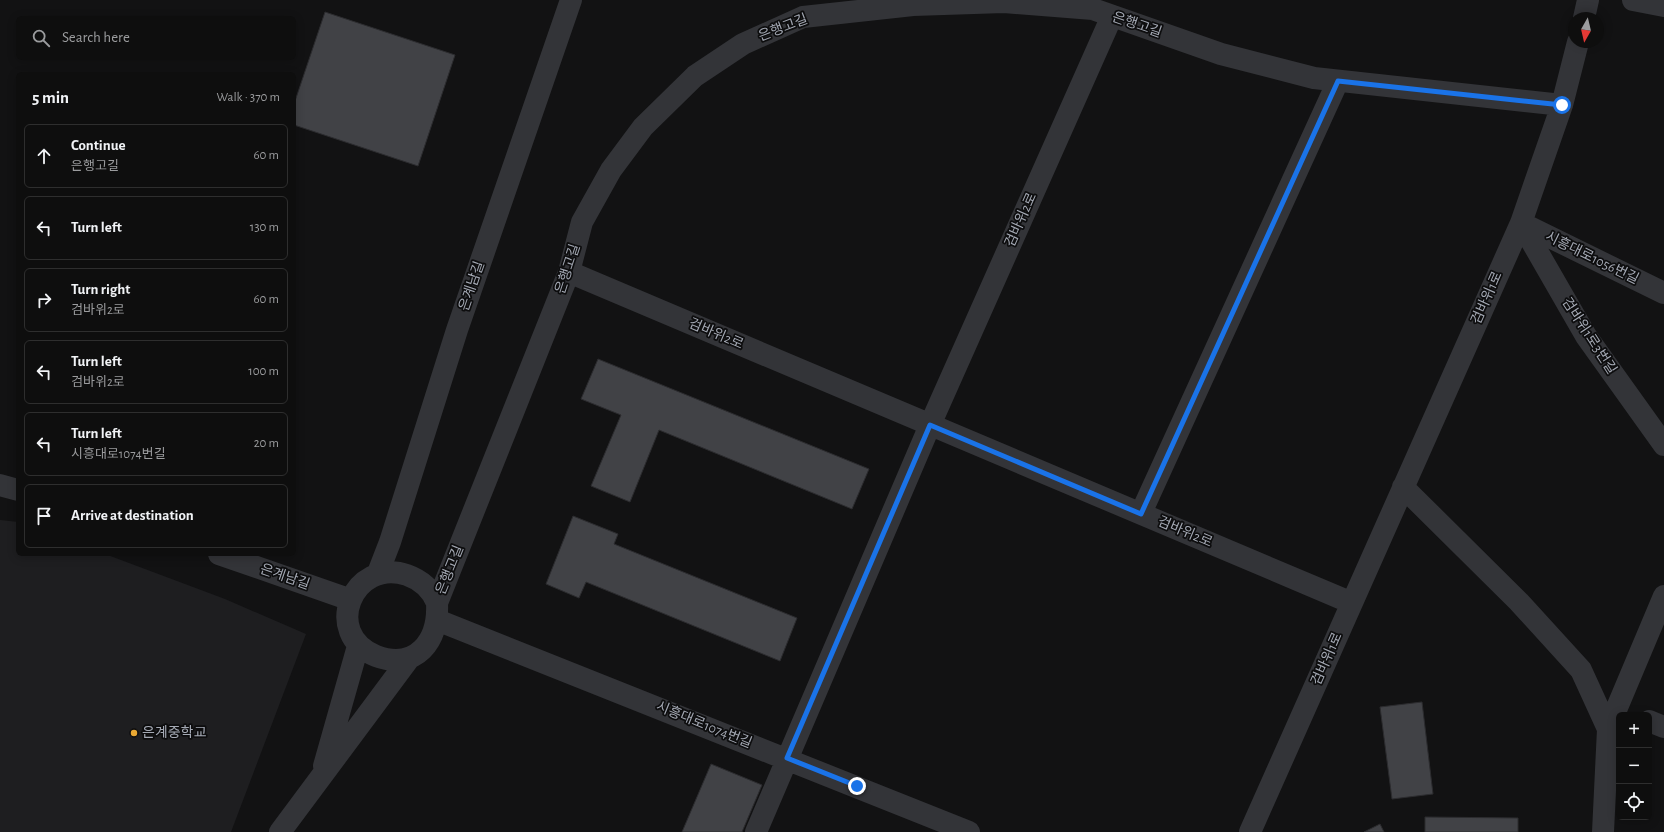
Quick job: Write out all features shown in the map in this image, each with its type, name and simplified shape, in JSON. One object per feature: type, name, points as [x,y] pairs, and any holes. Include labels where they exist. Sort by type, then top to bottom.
[{"type":"street","name":"은계남길","points":[[378,573],[390,542],[459,323],[570,0]]},
{"type":"street","points":[[1585,12],[1588,0]]},
{"type":"street","points":[[1632,0],[1664,6]]},
{"type":"street","name":"은행고길","points":[[280,832],[408,660],[417,654],[428,643],[437,611],[569,272],[582,222],[611,170],[642,127],[695,76],[743,44],[803,17],[913,5],[1004,2],[1093,9],[1221,54],[1314,78],[1562,105]]},
{"type":"street","name":"검바위2로","points":[[756,832],[930,425],[1112,16]]},
{"type":"street","points":[[1562,105],[1576,48]]},
{"type":"street","points":[[1141,514],[1338,81]]},
{"type":"street","name":"검바위1로","points":[[1250,832],[1521,223],[1562,105]]},
{"type":"street","name":"시흥대로1056번길","points":[[1521,223],[1664,293]]},
{"type":"street","name":"검바위1로3번길","points":[[1521,223],[1586,336],[1664,445]]},
{"type":"street","name":"검바위2로","points":[[569,272],[1352,603]]},
{"type":"street","points":[[0,485],[16,489]]},
{"type":"street","points":[[1403,487],[1519,602],[1581,670],[1608,728],[1603,832]]},
{"type":"street","name":"은계남길","points":[[225,556],[351,600]]},
{"type":"street","points":[[408,660],[381,658],[358,646],[351,637],[348,625],[348,611],[351,600],[357,589],[365,580],[378,573],[404,574],[416,578],[428,587],[437,611]]},
{"type":"street","points":[[1608,728],[1626,711],[1664,596]]},
{"type":"street","name":"시흥대로1074번길","points":[[437,611],[787,758],[969,832]]},
{"type":"street","name":"은행고길","points":[[320,779],[358,646]]},
{"type":"street","points":[[1652,722],[1664,727]]},
{"type":"shaded area","name":"은계중학교","points":[[0,520],[16,522],[16,556],[110,556],[225,599],[306,634],[231,832],[0,832]]},
{"type":"building","points":[[325,12],[455,55],[418,166],[296,126],[296,98]]},
{"type":"building","points":[[598,359],[869,469],[852,509],[659,430],[630,502],[591,486],[621,415],[581,399]]},
{"type":"building","points":[[573,516],[618,534],[614,544],[797,618],[780,661],[586,582],[579,598],[546,584]]},
{"type":"building","points":[[1422,702],[1433,794],[1392,799],[1380,707]]},
{"type":"building","points":[[711,764],[762,785],[742,832],[682,832]]},
{"type":"building","points":[[1425,817],[1518,818],[1518,832],[1425,832]]},
{"type":"building","points":[[1380,824],[1384,832],[1364,832]]},
{"type":"place","name":"은계중학교","points":[[134,733]]},
{"type":"route","points":[[857,786],[787,758],[930,425],[1141,514],[1338,81],[1562,105]]}]
